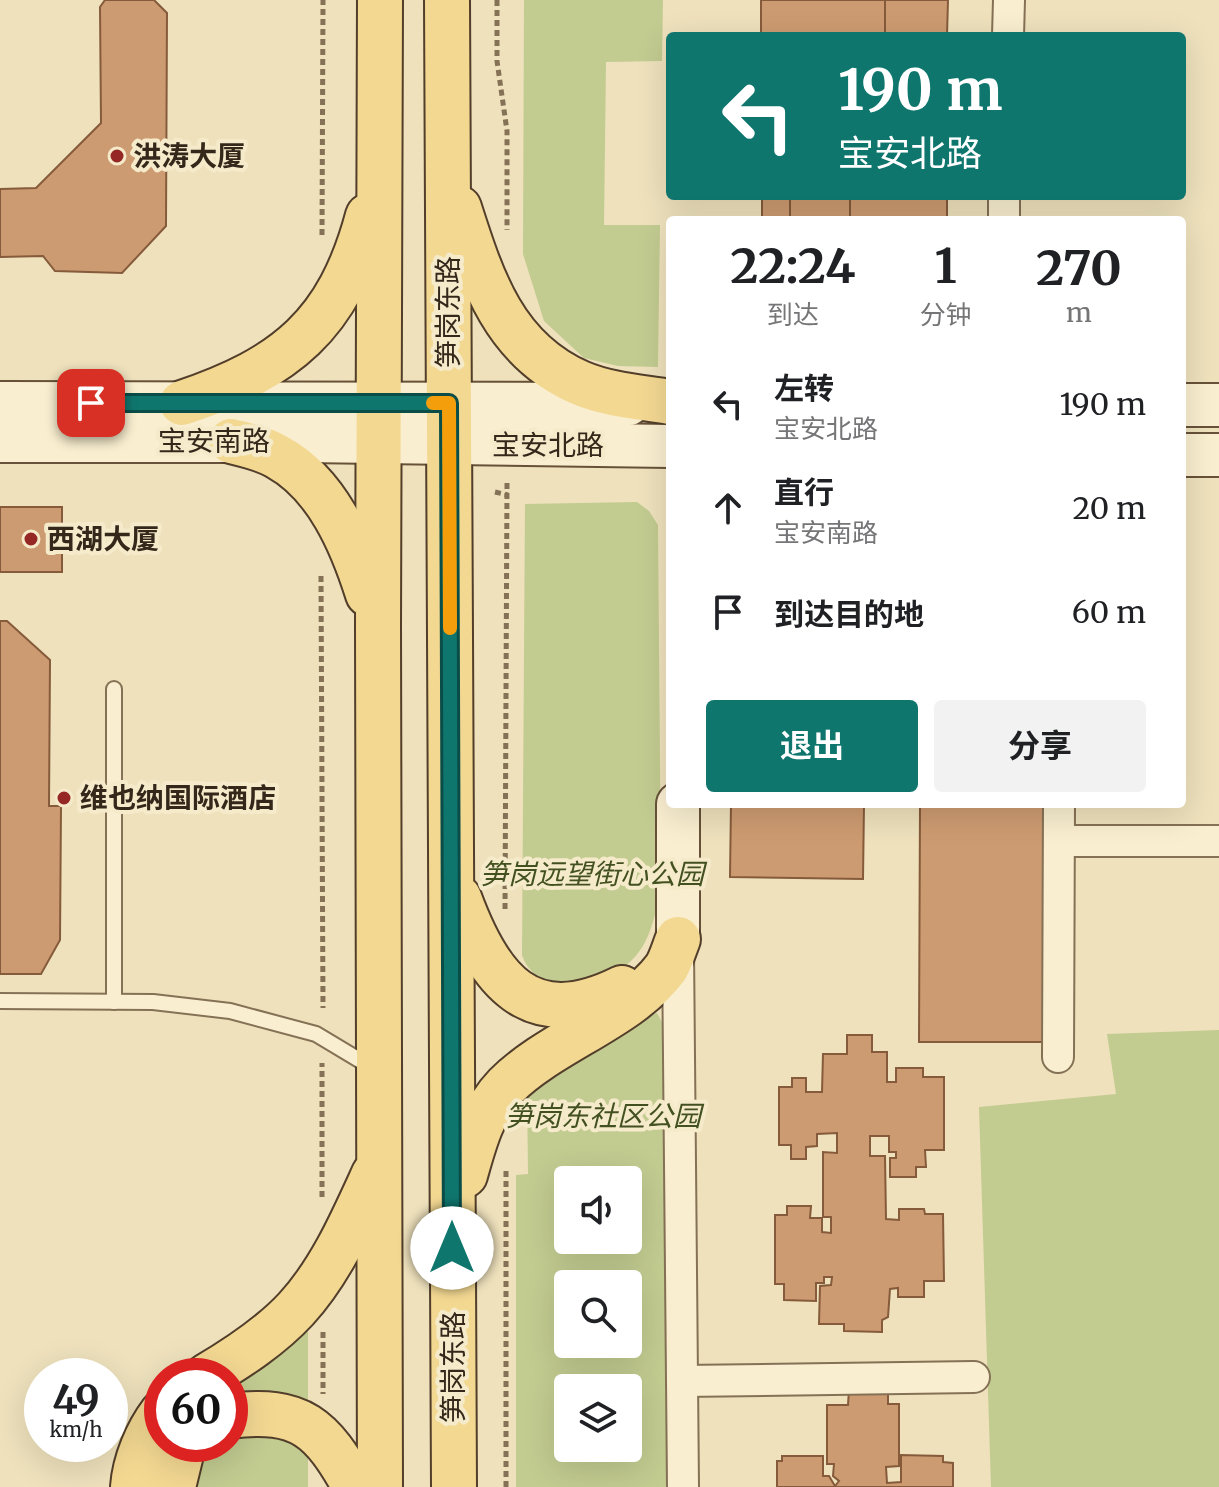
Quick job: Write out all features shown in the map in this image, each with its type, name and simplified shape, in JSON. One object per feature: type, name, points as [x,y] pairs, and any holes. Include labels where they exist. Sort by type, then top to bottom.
[{"type":"main road","points":[[380,0],[380,1487]]},
{"type":"main road","name":"笋岗东路","points":[[447,0],[454,1487]]},
{"type":"main road","points":[[182,403],[259,371],[297,344],[324,316],[354,263],[380,171]]},
{"type":"main road","points":[[448,174],[470,244],[490,292],[507,324],[526,348],[580,383],[666,402]]},
{"type":"main road","points":[[231,441],[280,457],[314,487],[349,542],[378,627]]},
{"type":"main road","points":[[451,875],[473,936],[492,967],[522,996],[544,1004],[567,1005],[606,996],[645,973],[678,939]]},
{"type":"main road","points":[[452,1218],[480,1124],[506,1086],[650,986],[667,966],[678,939]]},
{"type":"main road","points":[[238,1358],[311,1291],[353,1222],[379,1165]]},
{"type":"main road","points":[[248,1416],[277,1415],[298,1420],[330,1447],[355,1487]]},
{"type":"main road","points":[[133,1487],[144,1445]]},
{"type":"main road","points":[[173,1487],[179,1462]]},
{"type":"street","points":[[1008,32],[1009,0]]},
{"type":"street","name":"宝安南路","points":[[0,403],[182,403],[379,424]]},
{"type":"street","name":"宝安北路","points":[[379,424],[448,424],[666,403]]},
{"type":"street","points":[[1186,405],[1219,405]]},
{"type":"street","name":"宝安南路","points":[[0,441],[231,441],[379,424]]},
{"type":"street","name":"宝安北路","points":[[448,424],[666,446]]},
{"type":"street","points":[[1186,455],[1219,455]]},
{"type":"street","points":[[678,808],[683,1487]]},
{"type":"street","points":[[1058,1057],[1059,808]]},
{"type":"street","points":[[1059,841],[1219,841]]},
{"type":"street","points":[[682,1381],[974,1377]]},
{"type":"lane","points":[[114,689],[114,1002]]},
{"type":"lane","points":[[0,1001],[153,1002],[230,1011],[316,1034],[378,1071]]},
{"type":"path","points":[[322,246],[323,0]]},
{"type":"path","points":[[497,0],[497,61],[507,131],[507,231]]},
{"type":"path","points":[[505,915],[507,482]]},
{"type":"path","points":[[495,492],[508,495]]},
{"type":"path","points":[[320,562],[323,1008]]},
{"type":"path","points":[[317,1209],[321,1198],[322,1063]]},
{"type":"path","points":[[506,1161],[506,1487]]},
{"type":"path","points":[[323,1323],[323,1409]]},
{"type":"green space","points":[[524,0],[663,0],[662,61],[606,62],[604,225],[660,225],[658,367],[618,366],[584,358],[544,321],[523,254]]},
{"type":"green space","name":"笋岗远望街心公园","points":[[637,502],[649,511],[658,525],[661,880],[658,901],[649,933],[632,960],[606,977],[589,982],[556,983],[542,979],[530,969],[522,955],[525,504]]},
{"type":"green space","name":"笋岗东社区公园","points":[[657,1013],[663,1024],[667,1060],[671,1487],[516,1487],[516,1175],[528,1174],[527,1090],[630,1022]]},
{"type":"green space","points":[[1219,1030],[1219,1487],[991,1487],[979,1107],[1116,1094],[1107,1034]]},
{"type":"green space","points":[[308,1308],[308,1487],[137,1487],[152,1462],[248,1462],[248,1360]]},
{"type":"building","name":"洪涛大厦","points":[[105,0],[154,0],[167,13],[166,226],[122,273],[55,271],[43,256],[0,257],[0,189],[36,188],[101,123],[100,7]]},
{"type":"building","points":[[761,0],[946,0],[946,32],[761,32]]},
{"type":"building","points":[[885,0],[948,0],[947,32],[885,32]]},
{"type":"building","points":[[762,200],[947,200],[947,216],[762,216]]},
{"type":"building","points":[[790,200],[850,200],[850,216],[790,216]]},
{"type":"building","name":"西湖大厦","points":[[0,507],[62,507],[62,572],[0,572]]},
{"type":"building","points":[[0,621],[7,621],[50,660],[49,806],[61,806],[60,940],[41,974],[0,974]]},
{"type":"building","points":[[731,808],[864,808],[863,879],[730,877]]},
{"type":"building","points":[[920,808],[1043,808],[1043,1042],[919,1042]]},
{"type":"building","points":[[847,1035],[872,1035],[872,1052],[887,1052],[887,1082],[896,1082],[896,1068],[923,1068],[923,1077],[944,1077],[944,1150],[925,1150],[926,1167],[916,1167],[916,1177],[890,1177],[890,1158],[896,1158],[896,1152],[889,1152],[889,1136],[870,1136],[870,1156],[885,1156],[886,1219],[899,1220],[899,1209],[924,1209],[925,1214],[943,1214],[944,1281],[924,1281],[924,1297],[898,1297],[898,1288],[890,1289],[888,1317],[882,1320],[882,1332],[844,1331],[844,1324],[819,1324],[820,1286],[831,1285],[832,1277],[824,1277],[824,1283],[816,1283],[816,1301],[784,1300],[784,1284],[775,1284],[775,1215],[787,1215],[787,1206],[811,1206],[810,1218],[822,1218],[822,1232],[831,1233],[831,1217],[823,1217],[823,1152],[837,1153],[837,1133],[817,1134],[817,1146],[806,1147],[806,1159],[791,1159],[791,1145],[779,1145],[779,1087],[792,1087],[792,1078],[806,1078],[806,1092],[822,1092],[823,1054],[847,1054]]},
{"type":"building","points":[[849,1389],[888,1390],[888,1404],[899,1404],[899,1466],[886,1467],[887,1483],[901,1482],[901,1455],[943,1456],[943,1462],[953,1463],[953,1487],[777,1487],[777,1461],[782,1461],[782,1456],[823,1456],[823,1476],[829,1476],[835,1486],[839,1481],[833,1476],[834,1464],[827,1464],[827,1405],[848,1405]]},
{"type":"slow traffic","points":[[433,403],[449,403],[450,628]]},
{"type":"place","name":"洪涛大厦","points":[[117,156]]},
{"type":"place","name":"西湖大厦","points":[[31,539]]},
{"type":"place","name":"维也纳国际酒店","points":[[64,798]]},
{"type":"route","points":[[91,403],[449,403],[452,1248]]}]
